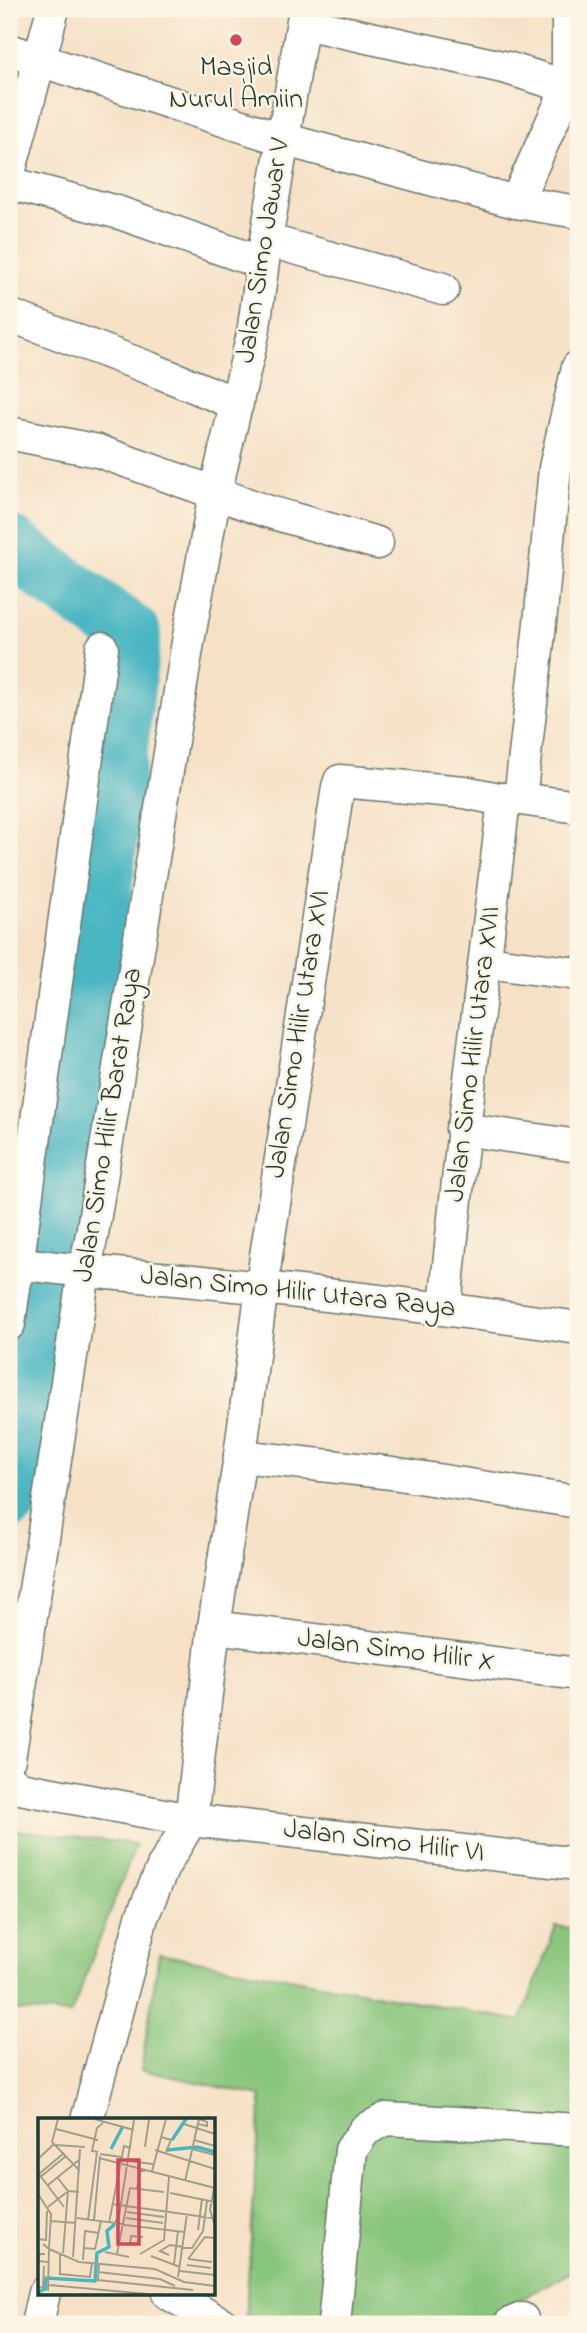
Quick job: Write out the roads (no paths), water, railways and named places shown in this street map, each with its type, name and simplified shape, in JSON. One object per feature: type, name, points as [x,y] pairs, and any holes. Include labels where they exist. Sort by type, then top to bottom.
[{"type":"street","points":[[9,173],[53,9]]},
{"type":"street","points":[[516,201],[573,87],[568,9]]},
{"type":"street","points":[[304,16],[573,87]]},
{"type":"street","name":"Jalan Simo Jawar V","points":[[215,492],[253,334],[282,139],[304,16]]},
{"type":"street","points":[[9,50],[282,139],[516,201],[578,212]]},
{"type":"street","points":[[9,183],[264,252],[443,289]]},
{"type":"street","points":[[9,315],[237,404]]},
{"type":"street","name":"Jalan Simo Hilir Utara XVII","points":[[445,1308],[462,1129],[486,962],[540,633],[555,468],[578,367]]},
{"type":"street","points":[[9,433],[98,451],[266,510],[377,543]]},
{"type":"street","name":"Jalan Simo Hilir Barat Raya","points":[[9,1759],[77,1270],[215,492]]},
{"type":"street","points":[[9,1324],[102,648]]},
{"type":"street","name":"Jalan Simo Hilir Utara XVI","points":[[262,1288],[334,802],[340,781],[512,799]]},
{"type":"street","points":[[512,799],[578,807]]},
{"type":"street","points":[[486,962],[578,974]]},
{"type":"street","points":[[462,1129],[578,1146]]},
{"type":"street","name":"Jalan Simo Hilir Utara Raya","points":[[19,1263],[445,1308],[578,1328]]},
{"type":"street","points":[[87,2118],[142,1917],[163,1867],[191,1819],[214,1627],[262,1288]]},
{"type":"street","points":[[240,1455],[392,1474],[578,1503]]},
{"type":"street","name":"Jalan Simo Hilir X","points":[[214,1627],[578,1674]]},
{"type":"street","points":[[9,1779],[20,1788],[191,1819]]},
{"type":"street","name":"Jalan Simo Hilir VI","points":[[191,1819],[578,1864]]},
{"type":"street","points":[[334,2324],[351,2150],[365,2130],[386,2119],[578,2130]]},
{"type":"street","points":[[37,2324],[44,2294]]},
{"type":"street","points":[[170,2294],[222,2324]]},
{"type":"waterway","points":[[9,545],[131,634],[77,1115],[9,1500]]},
{"type":"place","name":"Masjid Nurul Amiin","points":[[236,40]]}]
